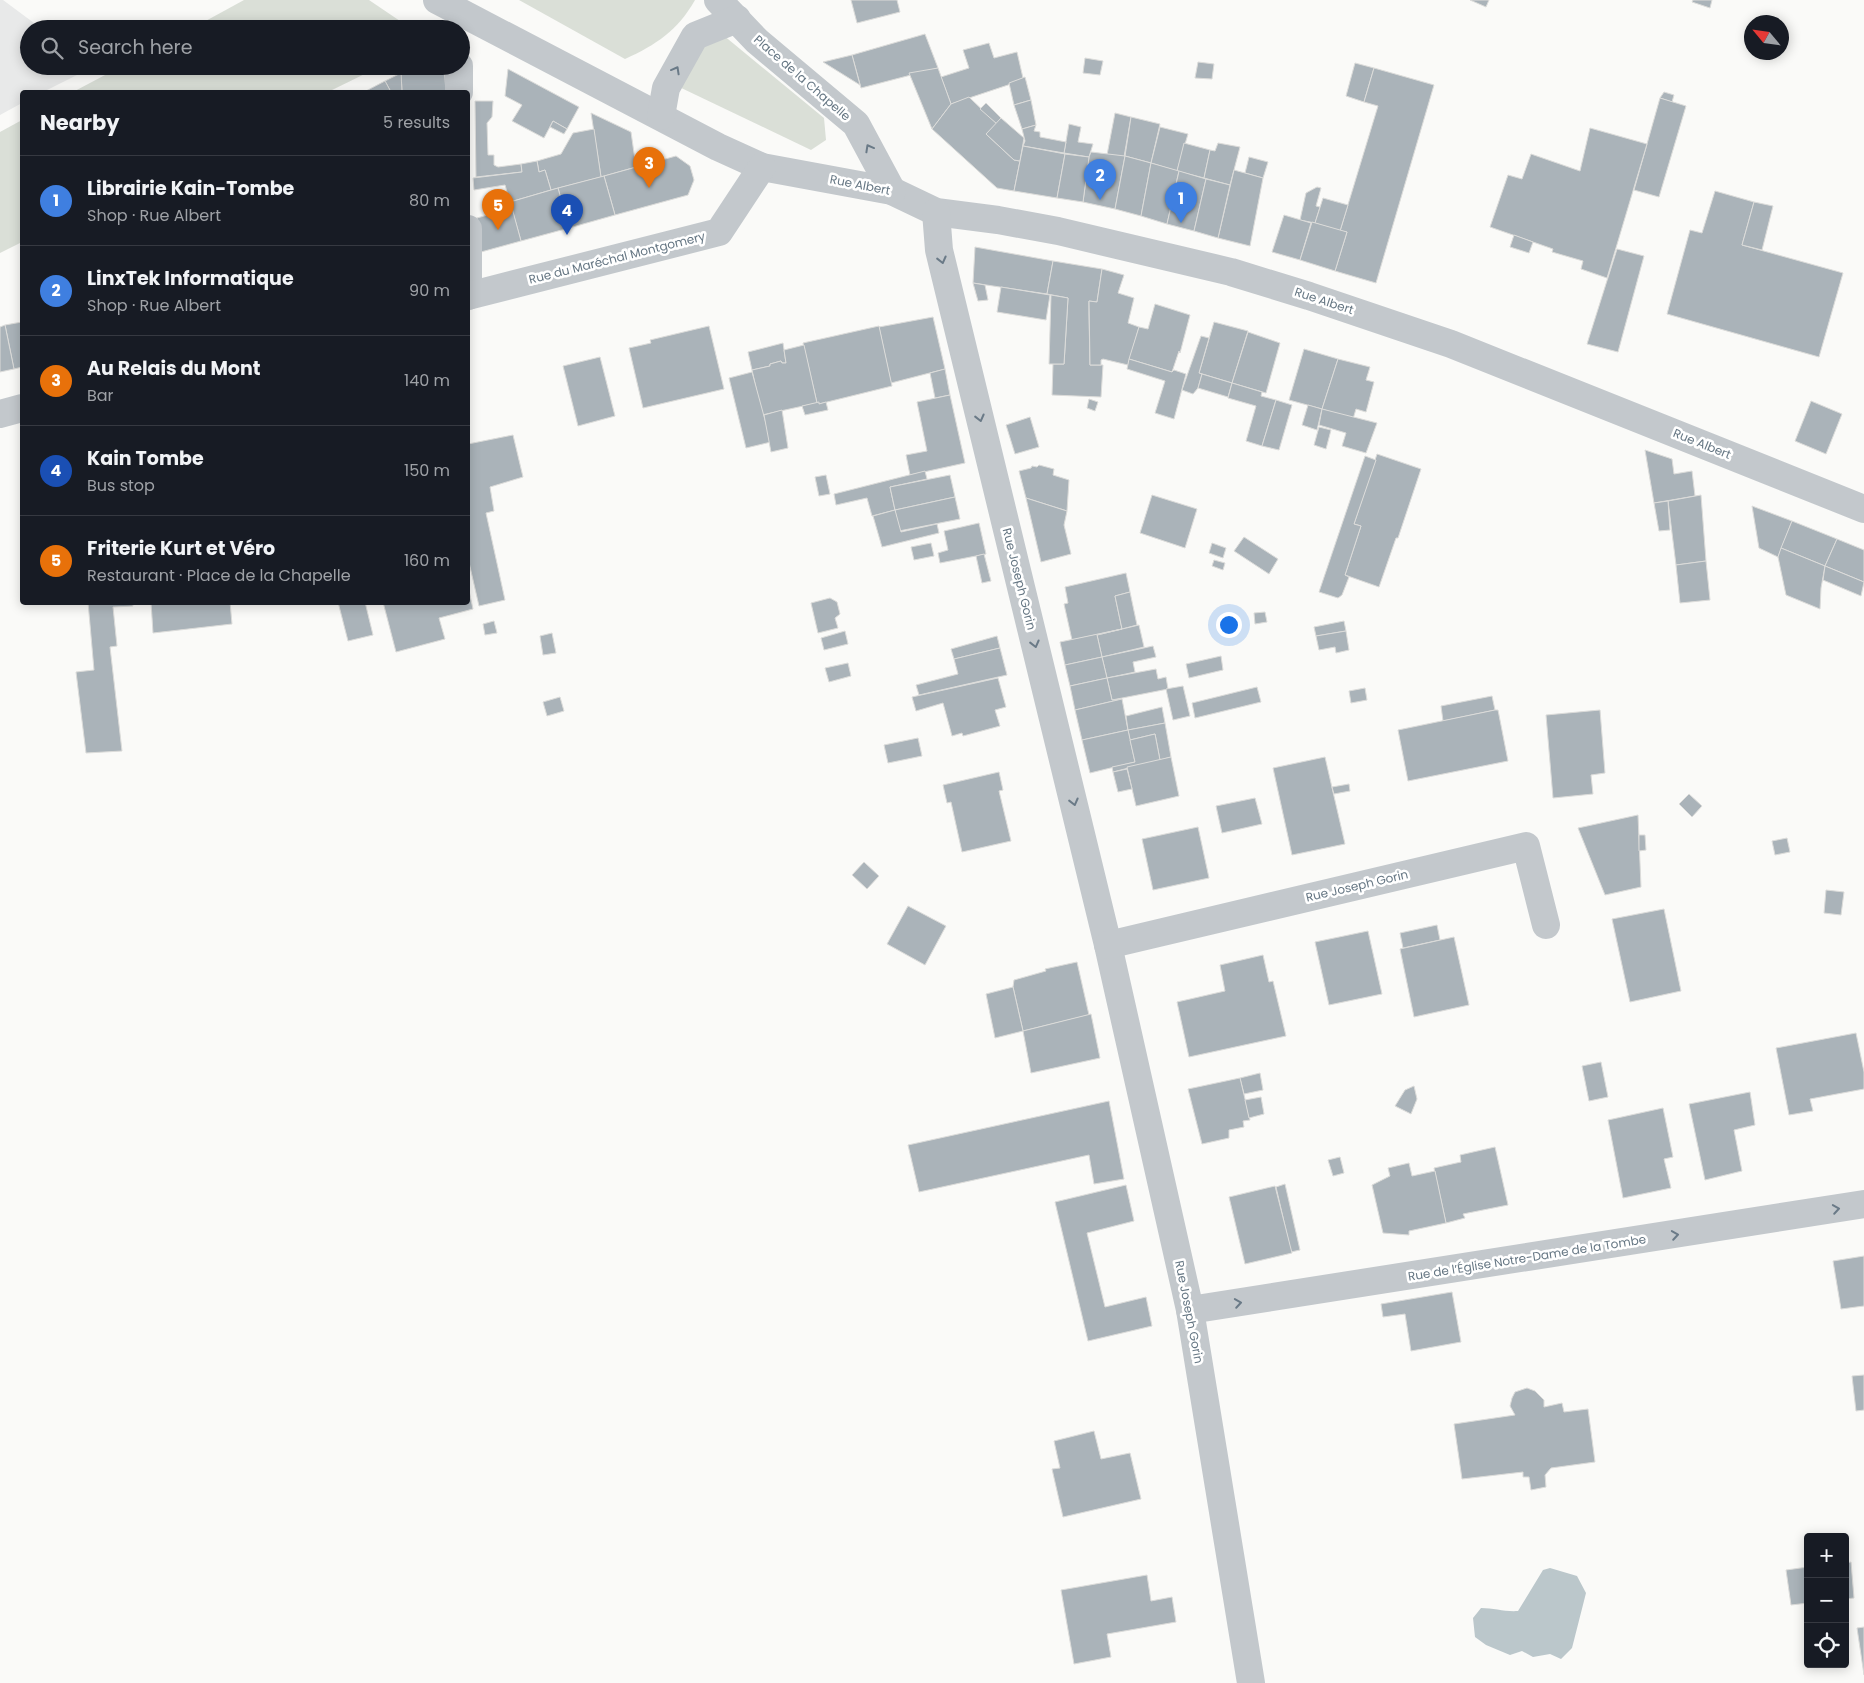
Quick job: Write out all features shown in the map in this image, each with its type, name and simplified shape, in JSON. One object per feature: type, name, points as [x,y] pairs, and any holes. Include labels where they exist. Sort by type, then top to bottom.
[{"type":"street","name":"Place de la Chapelle","points":[[718,0],[757,41],[856,124],[892,191]]},
{"type":"street","points":[[439,1],[459,20]]},
{"type":"street","points":[[661,116],[666,88],[695,36],[737,20]]},
{"type":"street","points":[[470,28],[661,116],[718,147],[762,167]]},
{"type":"street","points":[[459,75],[460,90]]},
{"type":"street","name":"Rue Albert","points":[[762,167],[892,191],[936,212],[998,220],[1058,231],[1231,272],[1309,296],[1451,344],[1864,509]]},
{"type":"street","name":"Rue du Maréchal Montgomery","points":[[470,295],[719,232],[762,167]]},
{"type":"street","name":"Rue Joseph Gorin","points":[[936,212],[942,259],[1108,945],[1190,1310],[1251,1683]]},
{"type":"street","points":[[0,414],[20,409]]},
{"type":"street","name":"Rue Joseph Gorin","points":[[1108,945],[1526,846],[1546,925]]},
{"type":"street","name":"Rue de l’Église Notre-Dame de la Tombe","points":[[1190,1310],[1864,1204]]},
{"type":"shaded area","points":[[0,0],[3,0],[30,20],[20,20],[20,75],[77,75],[47,90],[20,90],[20,104],[0,115]]},
{"type":"shaded area","points":[[244,0],[369,0],[399,20],[207,20]]},
{"type":"shaded area","points":[[519,0],[695,0],[681,20],[665,36],[625,59]]},
{"type":"shaded area","points":[[717,30],[824,118],[826,140],[811,150],[675,85]]},
{"type":"shaded area","points":[[105,75],[363,75],[332,90],[77,90]]},
{"type":"shaded area","points":[[20,121],[20,243],[0,253],[0,132]]},
{"type":"shaded area","points":[[1550,1568],[1577,1576],[1586,1593],[1572,1648],[1561,1659],[1550,1654],[1533,1657],[1522,1651],[1510,1655],[1486,1645],[1475,1637],[1473,1618],[1481,1608],[1518,1611],[1543,1570]]},
{"type":"building","points":[[851,0],[897,0],[900,12],[857,23]]},
{"type":"building","points":[[1470,0],[1489,0],[1486,7]]},
{"type":"building","points":[[1693,0],[1712,0],[1710,8],[1692,2]]},
{"type":"building","points":[[925,34],[938,68],[861,88],[852,55]]},
{"type":"building","points":[[989,43],[994,58],[1017,52],[1023,78],[951,104],[941,77],[969,68],[963,50]]},
{"type":"building","points":[[852,55],[860,85],[823,62]]},
{"type":"building","points":[[1085,58],[1103,61],[1100,75],[1083,73]]},
{"type":"building","points":[[1198,62],[1214,64],[1212,79],[1195,78]]},
{"type":"building","points":[[1355,63],[1374,68],[1364,102],[1346,96]]},
{"type":"building","points":[[938,68],[951,104],[932,129],[909,73]]},
{"type":"building","points":[[1374,68],[1434,85],[1376,283],[1335,271],[1347,232],[1340,231],[1378,106],[1364,102]]},
{"type":"building","points":[[508,69],[579,107],[567,129],[553,121],[544,138],[512,121],[522,105],[505,96]]},
{"type":"building","points":[[401,75],[445,75],[446,90],[402,90]]},
{"type":"building","points":[[401,75],[402,90],[390,90],[385,81]]},
{"type":"building","points":[[1025,77],[1031,100],[1014,105],[1009,83]]},
{"type":"building","points":[[385,81],[390,90],[368,90]]},
{"type":"building","points":[[1664,92],[1674,95],[1672,102],[1660,98]]},
{"type":"building","points":[[969,97],[997,124],[986,134],[1014,160],[1020,161],[1014,191],[997,188],[932,129],[951,104]]},
{"type":"building","points":[[1660,98],[1686,106],[1659,197],[1634,190]]},
{"type":"building","points":[[1031,100],[1036,125],[1022,129],[1014,105]]},
{"type":"building","points":[[475,101],[493,101],[492,117],[487,123],[488,155],[494,155],[494,165],[498,167],[521,164],[522,172],[476,177]]},
{"type":"building","points":[[986,103],[1001,118],[997,124],[980,109]]},
{"type":"building","points":[[591,113],[631,132],[636,167],[601,177]]},
{"type":"building","points":[[1115,113],[1131,117],[1124,157],[1107,155]]},
{"type":"building","points":[[1131,117],[1160,124],[1151,163],[1125,156]]},
{"type":"building","points":[[1001,118],[1024,138],[1020,161],[1014,160],[986,134]]},
{"type":"building","points":[[553,121],[567,129],[564,134],[550,127]]},
{"type":"building","points":[[1069,124],[1081,127],[1078,142],[1093,144],[1089,157],[1064,153]]},
{"type":"building","points":[[1036,125],[1034,131],[1040,132],[1040,137],[1066,142],[1064,153],[1023,146],[1025,141],[1022,129]]},
{"type":"building","points":[[1160,127],[1188,134],[1177,171],[1151,163]]},
{"type":"building","points":[[1590,128],[1647,144],[1607,278],[1581,269],[1583,261],[1552,252],[1553,249],[1490,227],[1508,175],[1522,179],[1531,154],[1580,171]]},
{"type":"building","points":[[594,129],[601,177],[551,190],[545,170],[539,172],[537,161],[561,154],[573,133]]},
{"type":"building","points":[[1184,143],[1210,150],[1204,178],[1177,171]]},
{"type":"building","points":[[1218,143],[1240,147],[1230,185],[1204,178],[1210,150],[1215,151]]},
{"type":"building","points":[[1023,146],[1065,154],[1057,198],[1014,191]]},
{"type":"building","points":[[1091,152],[1125,156],[1115,209],[1083,202]]},
{"type":"building","points":[[1065,154],[1089,157],[1083,202],[1057,198]]},
{"type":"building","points":[[676,156],[690,166],[694,180],[688,195],[615,215],[604,176]]},
{"type":"building","points":[[1125,156],[1151,163],[1141,216],[1115,209]]},
{"type":"building","points":[[1249,157],[1268,162],[1263,178],[1245,173]]},
{"type":"building","points":[[537,161],[539,172],[545,170],[551,190],[510,202],[505,185],[474,190],[473,178],[522,172],[521,164]]},
{"type":"building","points":[[1151,163],[1179,171],[1167,224],[1141,216]]},
{"type":"building","points":[[1234,170],[1263,178],[1250,246],[1218,238]]},
{"type":"building","points":[[1179,171],[1206,179],[1194,231],[1167,224]]},
{"type":"building","points":[[604,176],[615,215],[569,228],[558,188]]},
{"type":"building","points":[[1206,179],[1230,185],[1218,238],[1194,231]]},
{"type":"building","points":[[1317,187],[1321,188],[1316,206],[1320,207],[1315,223],[1300,220],[1306,193]]},
{"type":"building","points":[[558,188],[569,228],[521,241],[510,202]]},
{"type":"building","points":[[1715,191],[1754,202],[1742,245],[1843,273],[1819,357],[1667,314],[1690,230],[1702,233]]},
{"type":"building","points":[[1323,198],[1348,205],[1340,231],[1315,223]]},
{"type":"building","points":[[1754,202],[1773,206],[1762,250],[1742,245]]},
{"type":"building","points":[[512,208],[521,241],[481,252],[477,218]]},
{"type":"building","points":[[1284,215],[1311,223],[1300,260],[1272,252]]},
{"type":"building","points":[[1312,222],[1347,232],[1335,271],[1300,260]]},
{"type":"building","points":[[1514,235],[1533,242],[1529,253],[1510,247]]},
{"type":"building","points":[[975,247],[1053,261],[1047,294],[973,283]]},
{"type":"building","points":[[1617,249],[1644,256],[1618,352],[1587,344]]},
{"type":"building","points":[[1053,261],[1102,269],[1097,302],[1089,301],[1090,365],[1103,365],[1101,397],[1052,395],[1053,364],[1064,364],[1068,298],[1047,294]]},
{"type":"building","points":[[1102,269],[1124,275],[1118,293],[1134,298],[1128,323],[1139,327],[1128,365],[1103,359],[1101,360],[1101,365],[1090,365],[1089,301],[1097,302]]},
{"type":"building","points":[[973,283],[985,285],[988,300],[978,301]]},
{"type":"building","points":[[1001,287],[1050,295],[1046,320],[997,312]]},
{"type":"building","points":[[1051,295],[1068,298],[1064,364],[1049,364]]},
{"type":"building","points":[[1155,304],[1190,315],[1180,353],[1179,351],[1172,372],[1129,359],[1139,327],[1148,329]]},
{"type":"building","points":[[933,317],[945,369],[891,383],[879,327]]},
{"type":"building","points":[[20,322],[20,368],[14,369],[5,325]]},
{"type":"building","points":[[1214,322],[1248,331],[1232,383],[1199,373]]},
{"type":"building","points":[[5,325],[14,369],[0,372],[0,327]]},
{"type":"building","points":[[709,326],[724,389],[643,408],[629,348],[651,343],[650,340]]},
{"type":"building","points":[[879,326],[892,386],[817,403],[803,343]]},
{"type":"building","points":[[1248,332],[1280,343],[1266,393],[1232,383]]},
{"type":"building","points":[[1201,336],[1209,338],[1199,373],[1202,374],[1198,388],[1193,394],[1182,390]]},
{"type":"building","points":[[783,343],[786,363],[781,361],[770,364],[770,366],[752,370],[748,352]]},
{"type":"building","points":[[804,345],[817,403],[762,415],[752,370],[770,366],[770,364],[781,361],[786,363],[784,350]]},
{"type":"building","points":[[1304,349],[1338,359],[1322,409],[1289,400]]},
{"type":"building","points":[[600,357],[615,416],[578,426],[563,366]]},
{"type":"building","points":[[1129,359],[1172,372],[1174,370],[1186,374],[1174,419],[1155,413],[1165,381],[1127,369]]},
{"type":"building","points":[[1338,359],[1370,367],[1366,380],[1374,382],[1366,412],[1356,409],[1353,419],[1322,409]]},
{"type":"building","points":[[945,369],[950,395],[935,398],[930,373]]},
{"type":"building","points":[[752,372],[771,442],[746,448],[729,378]]},
{"type":"building","points":[[1202,374],[1232,383],[1228,397],[1198,388]]},
{"type":"building","points":[[1232,383],[1262,392],[1261,396],[1276,400],[1262,446],[1246,441],[1256,406],[1228,398]]},
{"type":"building","points":[[950,395],[965,463],[910,475],[906,455],[927,451],[917,402]]},
{"type":"building","points":[[1089,399],[1098,402],[1095,411],[1087,408]]},
{"type":"building","points":[[1276,400],[1292,405],[1279,450],[1262,446]]},
{"type":"building","points":[[1811,401],[1842,414],[1826,454],[1795,441]]},
{"type":"building","points":[[819,402],[819,404],[826,402],[828,410],[805,415],[802,406]]},
{"type":"building","points":[[1308,405],[1322,409],[1317,430],[1302,425]]},
{"type":"building","points":[[1322,409],[1377,423],[1366,453],[1342,446],[1346,433],[1319,425]]},
{"type":"building","points":[[782,410],[788,448],[771,452],[764,415]]},
{"type":"building","points":[[1030,417],[1039,447],[1015,454],[1006,425]]},
{"type":"building","points":[[1319,427],[1331,430],[1326,449],[1314,445]]},
{"type":"building","points":[[513,435],[523,477],[490,487],[494,511],[486,513],[505,600],[479,606],[470,567],[470,444]]},
{"type":"building","points":[[1645,450],[1672,459],[1674,474],[1692,471],[1695,496],[1654,503]]},
{"type":"building","points":[[1377,454],[1421,469],[1379,587],[1345,575],[1361,526],[1354,524]]},
{"type":"building","points":[[1365,456],[1376,460],[1354,524],[1361,526],[1345,575],[1349,577],[1342,595],[1338,598],[1319,592]]},
{"type":"building","points":[[1039,465],[1054,469],[1053,475],[1069,480],[1067,511],[1026,498],[1019,471]]},
{"type":"building","points":[[925,471],[927,479],[890,487],[895,510],[872,516],[867,498],[836,505],[834,494]]},
{"type":"building","points":[[826,475],[830,494],[819,496],[815,477]]},
{"type":"building","points":[[950,475],[955,497],[895,510],[890,487]]},
{"type":"building","points":[[1152,495],[1197,509],[1185,548],[1140,533]]},
{"type":"building","points":[[1701,495],[1706,561],[1676,565],[1668,501]]},
{"type":"building","points":[[955,497],[960,519],[899,531],[895,510]]},
{"type":"building","points":[[1026,498],[1067,511],[1064,525],[1071,554],[1041,562]]},
{"type":"building","points":[[1668,501],[1670,530],[1659,531],[1654,503]]},
{"type":"building","points":[[1752,506],[1792,521],[1778,557],[1759,548]]},
{"type":"building","points":[[895,510],[901,532],[937,524],[939,533],[882,547],[873,516]]},
{"type":"building","points":[[1792,521],[1837,539],[1825,566],[1781,548]]},
{"type":"building","points":[[979,523],[986,554],[940,563],[938,553],[948,550],[944,531]]},
{"type":"building","points":[[1244,537],[1278,559],[1269,574],[1234,551]]},
{"type":"building","points":[[1837,539],[1864,550],[1864,582],[1825,566]]},
{"type":"building","points":[[931,543],[934,556],[914,560],[911,547]]},
{"type":"building","points":[[1212,543],[1226,548],[1223,558],[1209,553]]},
{"type":"building","points":[[1781,548],[1825,566],[1820,609],[1786,595],[1778,557]]},
{"type":"building","points":[[984,554],[991,581],[982,583],[976,556]]},
{"type":"building","points":[[1214,560],[1225,563],[1223,570],[1212,566]]},
{"type":"building","points":[[1706,561],[1710,600],[1680,603],[1676,565]]},
{"type":"building","points":[[1825,566],[1864,582],[1861,596],[1823,580]]},
{"type":"building","points":[[1126,573],[1130,592],[1115,596],[1122,629],[1072,640],[1064,604],[1068,603],[1065,587]]},
{"type":"building","points":[[1130,592],[1137,625],[1122,629],[1115,596]]},
{"type":"building","points":[[470,595],[473,609],[439,618],[445,639],[396,652],[384,605],[470,605]]},
{"type":"building","points":[[830,598],[837,602],[840,614],[835,618],[838,628],[818,633],[811,603]]},
{"type":"building","points":[[88,605],[133,605],[113,607],[117,646],[110,647],[122,751],[86,753],[76,672],[94,670]]},
{"type":"building","points":[[151,605],[230,605],[232,624],[153,633]]},
{"type":"building","points":[[339,605],[366,605],[373,635],[348,641]]},
{"type":"building","points":[[1265,612],[1267,622],[1255,624],[1254,613]]},
{"type":"building","points":[[494,621],[497,633],[485,635],[483,624]]},
{"type":"building","points":[[1344,621],[1346,631],[1316,636],[1314,627]]},
{"type":"building","points":[[1139,625],[1144,647],[1102,657],[1097,635]]},
{"type":"building","points":[[1122,629],[1097,635],[1102,657],[1065,665],[1060,642]]},
{"type":"building","points":[[845,631],[848,644],[824,650],[821,638]]},
{"type":"building","points":[[1346,631],[1349,650],[1336,653],[1335,647],[1319,650],[1316,636]]},
{"type":"building","points":[[552,633],[556,653],[543,655],[540,636]]},
{"type":"building","points":[[997,636],[1000,648],[954,659],[951,649]]},
{"type":"building","points":[[1153,646],[1156,657],[1133,662],[1135,672],[1107,678],[1102,657]]},
{"type":"building","points":[[1000,648],[1007,675],[919,695],[916,685],[958,674],[954,659]]},
{"type":"building","points":[[1221,656],[1223,670],[1189,678],[1186,664]]},
{"type":"building","points":[[1102,657],[1107,678],[1070,686],[1065,665]]},
{"type":"building","points":[[848,663],[851,676],[829,682],[825,668]]},
{"type":"building","points":[[1156,669],[1158,679],[1166,677],[1168,689],[1112,700],[1107,678]]},
{"type":"building","points":[[998,678],[1006,707],[995,710],[1000,726],[963,736],[962,733],[952,736],[943,703],[916,711],[912,697]]},
{"type":"building","points":[[1107,678],[1112,700],[1122,699],[1075,710],[1070,686]]},
{"type":"building","points":[[1183,686],[1190,716],[1173,720],[1166,689]]},
{"type":"building","points":[[1257,687],[1261,702],[1195,718],[1192,703]]},
{"type":"building","points":[[1365,688],[1367,700],[1351,703],[1349,691]]},
{"type":"building","points":[[1492,696],[1495,710],[1443,721],[1441,706]]},
{"type":"building","points":[[560,697],[564,711],[547,716],[543,702]]},
{"type":"building","points":[[1122,699],[1128,730],[1082,740],[1075,710]]},
{"type":"building","points":[[1162,707],[1165,723],[1128,730],[1126,716]]},
{"type":"building","points":[[1498,710],[1508,761],[1408,781],[1398,730]]},
{"type":"building","points":[[1600,710],[1605,773],[1591,775],[1593,794],[1553,798],[1546,715]]},
{"type":"building","points":[[1165,723],[1171,757],[1160,760],[1155,734],[1130,740],[1128,730]]},
{"type":"building","points":[[1128,730],[1135,762],[1090,773],[1082,740]]},
{"type":"building","points":[[1155,734],[1160,760],[1113,772],[1112,767],[1135,762],[1130,740]]},
{"type":"building","points":[[918,738],[922,756],[888,763],[884,745]]},
{"type":"building","points":[[1171,757],[1179,796],[1136,806],[1127,767]]},
{"type":"building","points":[[1325,757],[1345,844],[1292,855],[1273,768]]},
{"type":"building","points":[[1127,769],[1132,789],[1118,792],[1113,772]]},
{"type":"building","points":[[999,772],[1003,790],[999,791],[1011,841],[962,852],[951,802],[947,803],[943,785]]},
{"type":"building","points":[[1349,784],[1350,791],[1334,794],[1332,787]]},
{"type":"building","points":[[1689,794],[1702,806],[1692,817],[1679,804]]},
{"type":"building","points":[[1255,798],[1262,824],[1222,833],[1216,806]]},
{"type":"building","points":[[1638,815],[1641,887],[1605,895],[1578,828]]},
{"type":"building","points":[[1198,827],[1209,878],[1153,890],[1142,839]]},
{"type":"building","points":[[1639,835],[1645,835],[1646,850],[1639,851]]},
{"type":"building","points":[[1787,838],[1790,852],[1775,855],[1772,841]]},
{"type":"building","points":[[864,862],[879,876],[867,889],[852,875]]},
{"type":"building","points":[[1826,890],[1844,892],[1841,915],[1824,913]]},
{"type":"building","points":[[908,906],[946,926],[925,965],[887,944]]},
{"type":"building","points":[[1664,909],[1681,991],[1630,1002],[1612,919]]},
{"type":"building","points":[[1437,925],[1440,940],[1403,948],[1400,933]]},
{"type":"building","points":[[1368,931],[1382,994],[1329,1005],[1315,942]]},
{"type":"building","points":[[1454,937],[1469,1005],[1414,1017],[1400,949]]},
{"type":"building","points":[[1263,955],[1269,982],[1273,981],[1286,1036],[1189,1057],[1177,1002],[1225,991],[1220,965]]},
{"type":"building","points":[[1077,962],[1089,1015],[1023,1031],[1013,987],[1014,980],[1046,971],[1045,969]]},
{"type":"building","points":[[1013,987],[1023,1031],[995,1038],[986,994]]},
{"type":"building","points":[[1091,1014],[1100,1058],[1031,1073],[1023,1031]]},
{"type":"building","points":[[1856,1033],[1864,1072],[1864,1089],[1810,1099],[1813,1111],[1789,1115],[1776,1048]]},
{"type":"building","points":[[1601,1062],[1608,1097],[1589,1101],[1582,1066]]},
{"type":"building","points":[[1260,1073],[1263,1090],[1244,1094],[1240,1078]]},
{"type":"building","points":[[1240,1078],[1250,1120],[1243,1121],[1244,1127],[1229,1130],[1229,1138],[1202,1144],[1188,1089]]},
{"type":"building","points":[[1414,1086],[1417,1099],[1411,1114],[1395,1106],[1405,1090]]},
{"type":"building","points":[[1750,1092],[1755,1125],[1734,1130],[1742,1171],[1705,1180],[1689,1104]]},
{"type":"building","points":[[1261,1097],[1264,1114],[1249,1118],[1245,1100]]},
{"type":"building","points":[[1109,1101],[1124,1179],[1094,1184],[1089,1155],[919,1192],[908,1145]]},
{"type":"building","points":[[1663,1108],[1673,1157],[1664,1159],[1671,1188],[1623,1198],[1608,1120]]},
{"type":"building","points":[[1495,1147],[1508,1205],[1463,1214],[1465,1218],[1446,1223],[1434,1168],[1461,1162],[1460,1155]]},
{"type":"building","points":[[1340,1157],[1344,1173],[1333,1176],[1328,1160]]},
{"type":"building","points":[[1409,1163],[1412,1176],[1435,1171],[1446,1223],[1409,1231],[1409,1235],[1383,1233],[1372,1185],[1390,1176],[1388,1168]]},
{"type":"building","points":[[1285,1184],[1300,1250],[1291,1252],[1276,1187]]},
{"type":"building","points":[[1126,1185],[1134,1221],[1087,1233],[1105,1307],[1146,1297],[1152,1326],[1088,1341],[1055,1202]]},
{"type":"building","points":[[1275,1186],[1292,1253],[1245,1264],[1229,1197]]},
{"type":"building","points":[[1864,1256],[1864,1306],[1841,1309],[1833,1261]]},
{"type":"building","points":[[1452,1292],[1461,1342],[1411,1351],[1405,1314],[1383,1317],[1381,1304]]},
{"type":"building","points":[[1864,1375],[1864,1410],[1856,1411],[1852,1376]]},
{"type":"building","points":[[1527,1388],[1535,1391],[1544,1400],[1544,1407],[1562,1403],[1564,1412],[1588,1409],[1595,1462],[1551,1468],[1545,1475],[1546,1487],[1531,1490],[1529,1477],[1523,1477],[1523,1472],[1462,1479],[1454,1424],[1515,1415],[1510,1406],[1512,1398],[1515,1392]]},
{"type":"building","points":[[1094,1431],[1101,1459],[1130,1453],[1141,1499],[1063,1517],[1052,1469],[1060,1468],[1054,1441]]},
{"type":"building","points":[[1849,1562],[1851,1562],[1854,1598],[1849,1599],[1849,1578]]},
{"type":"building","points":[[1804,1568],[1804,1603],[1791,1605],[1786,1570]]},
{"type":"building","points":[[1147,1575],[1151,1601],[1172,1597],[1176,1622],[1107,1634],[1111,1657],[1074,1664],[1061,1590]]},
{"type":"building","points":[[1864,1627],[1864,1675],[1857,1628]]},
{"type":"place","name":"Au Relais du Mont","points":[[649,188]]},
{"type":"place","name":"LinxTek Informatique","points":[[1100,200]]},
{"type":"place","name":"Librairie Kain-Tombe","points":[[1181,223]]},
{"type":"place","name":"Friterie Kurt et Véro","points":[[498,230]]},
{"type":"place","name":"Kain Tombe","points":[[567,235]]}]
